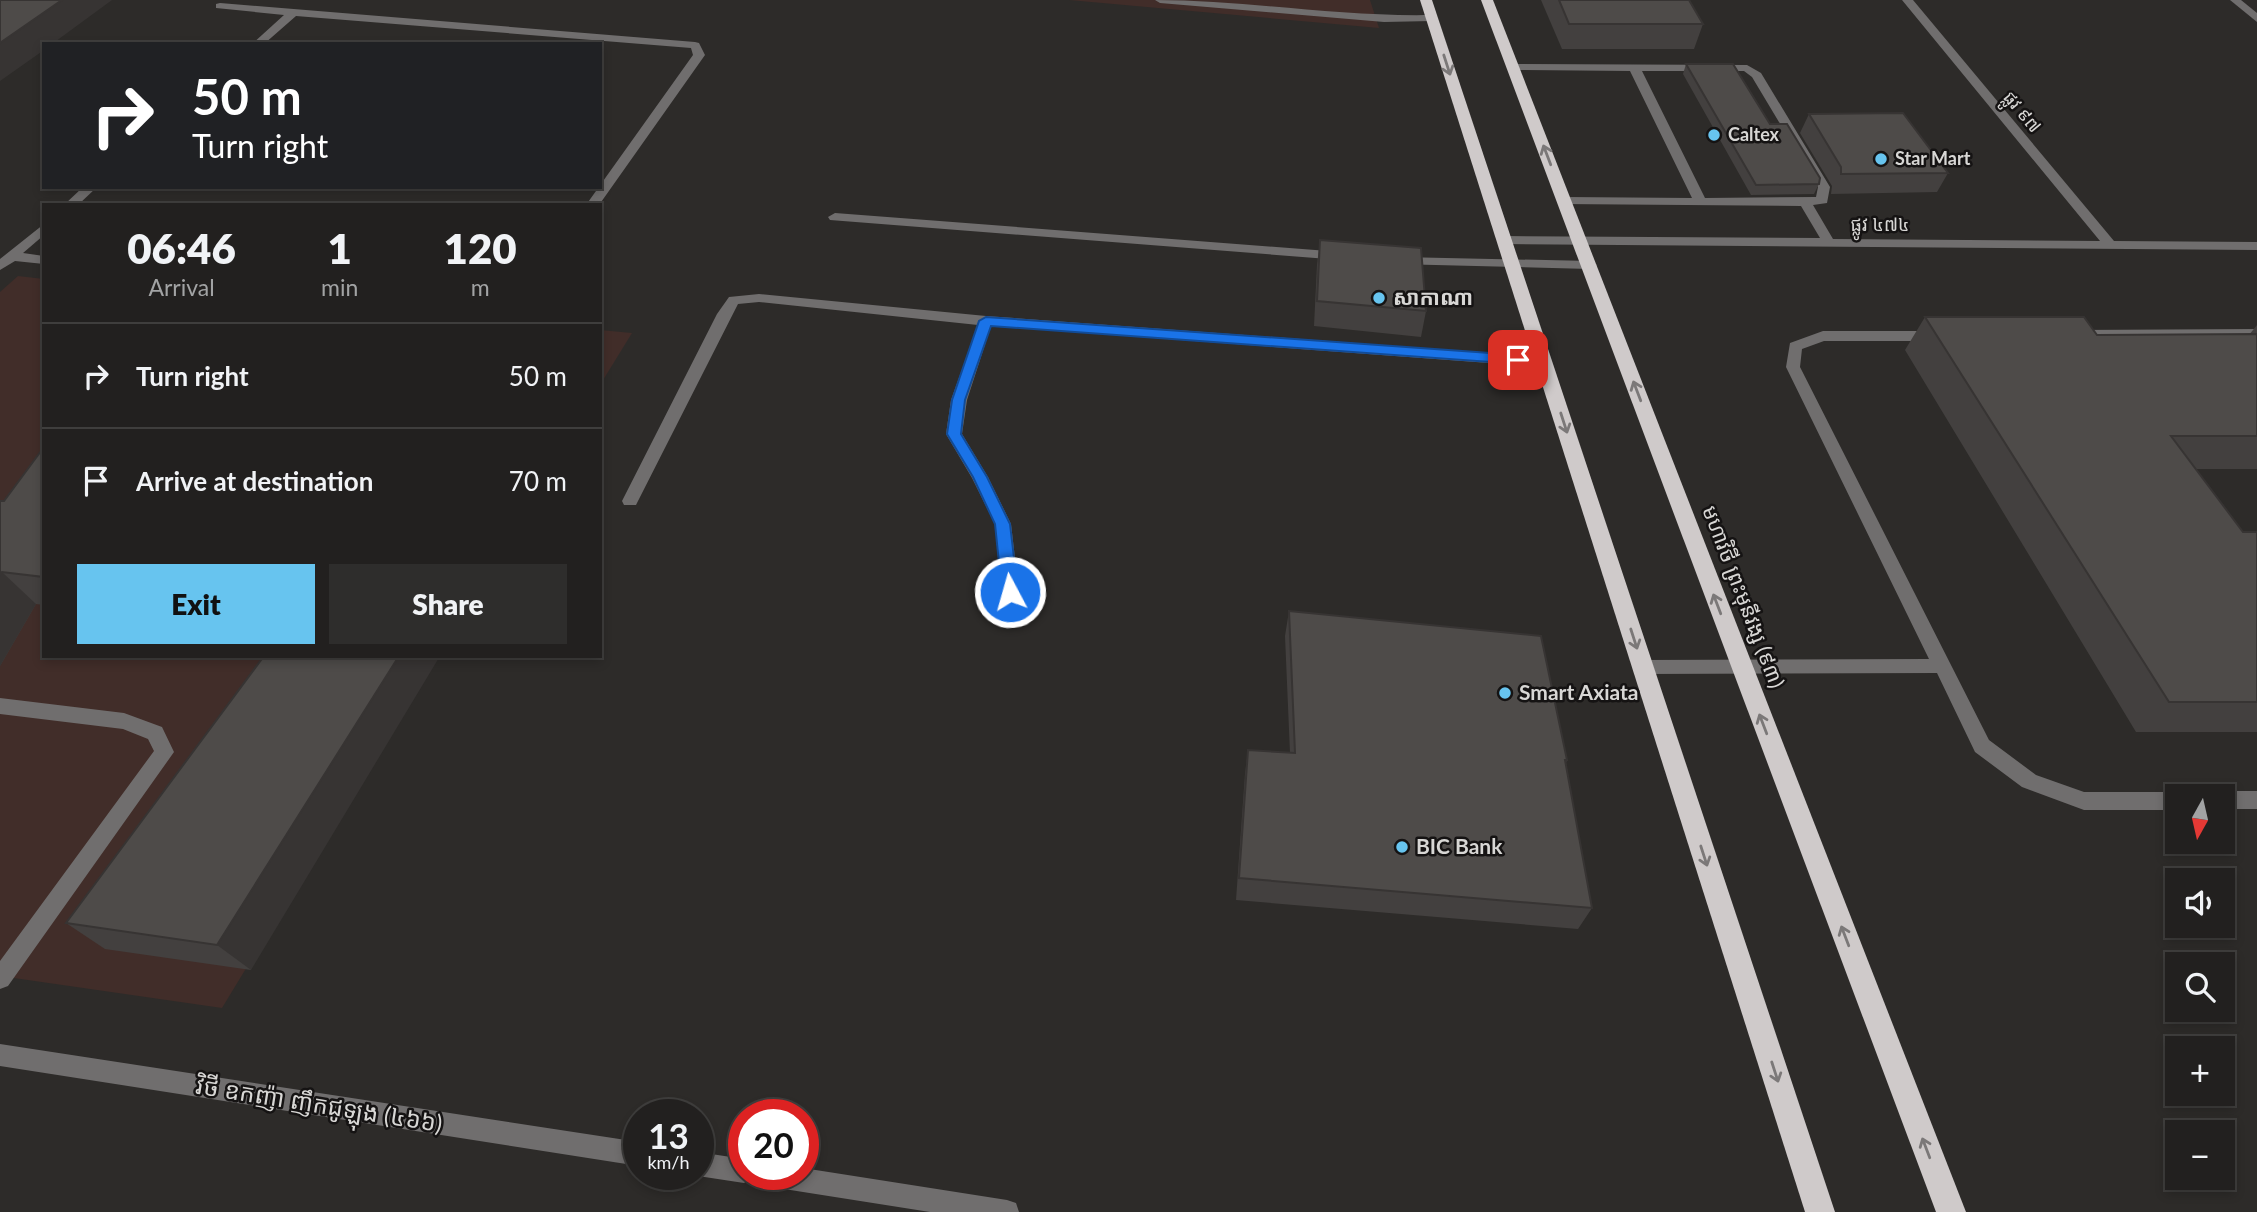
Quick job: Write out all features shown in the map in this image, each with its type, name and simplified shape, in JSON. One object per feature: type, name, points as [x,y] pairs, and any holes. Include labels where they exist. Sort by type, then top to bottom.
[{"type":"highway","points":[[1426,0],[1820,1212]]},
{"type":"highway","name":"មហាវិថី ព្រះមុនីវង្ស (៩៣)","points":[[1487,0],[1951,1212]]},
{"type":"street","points":[[1160,0],[1347,16],[1432,18]]},
{"type":"street","points":[[1344,0],[1347,16]]},
{"type":"street","name":"ផ្លូវ ៩៧","points":[[1907,0],[2111,246]]},
{"type":"street","points":[[2235,0],[2257,19]]},
{"type":"street","points":[[220,6],[695,45],[699,55],[593,203]]},
{"type":"street","points":[[259,42],[294,12]]},
{"type":"street","points":[[1513,67],[1747,68],[1757,75],[1824,187],[1822,200],[1805,202],[1565,201]]},
{"type":"street","points":[[1634,67],[1702,202]]},
{"type":"street","points":[[73,203],[89,189]]},
{"type":"street","points":[[1805,202],[1830,244]]},
{"type":"street","points":[[835,217],[1361,258]]},
{"type":"street","points":[[5,261],[42,230]]},
{"type":"street","name":"ផ្លូវ ៤៧៤","points":[[1504,240],[2257,246]]},
{"type":"street","points":[[5,261],[42,260]]},
{"type":"street","points":[[1388,260],[1590,265]]},
{"type":"street","points":[[630,501],[724,314],[734,300],[759,298],[986,321],[1544,362]]},
{"type":"street","points":[[986,321],[958,400],[954,434],[980,477],[1003,524],[1010,592]]},
{"type":"street","points":[[2065,335],[2257,334]]},
{"type":"street","points":[[1955,336],[1823,336],[1795,346],[1793,367],[1982,746],[2029,781],[2084,801],[2165,801]]},
{"type":"street","points":[[1643,667],[1942,666]]},
{"type":"street","points":[[0,706],[124,721],[155,733],[164,752],[0,979]]},
{"type":"street","points":[[2235,800],[2257,800]]},
{"type":"street","name":"វិថី ឧកញ៉ា ញឹកជូឡុង (៤៦៦)","points":[[0,1055],[623,1152]]},
{"type":"street","points":[[819,1182],[1007,1212]]},
{"type":"shaded area","points":[[1069,0],[1370,0],[1379,28]]},
{"type":"shaded area","points":[[18,276],[42,279],[42,658],[435,658],[222,1008],[0,976],[0,292]]},
{"type":"shaded area","points":[[602,330],[632,333],[602,382]]},
{"type":"building","points":[[0,0],[62,0],[0,43]]},
{"type":"building","points":[[1559,0],[1689,0],[1703,24],[1569,24]]},
{"type":"building","points":[[1686,64],[1733,64],[1770,124],[1787,124],[1820,178],[1819,184],[1756,185]]},
{"type":"building","points":[[1903,113],[1948,173],[1841,174],[1841,167],[1809,114]]},
{"type":"building","points":[[1320,240],[1421,248],[1426,311],[1317,301]]},
{"type":"building","points":[[1925,317],[2084,317],[2097,335],[2257,334],[2257,436],[2171,436],[2243,532],[2257,532],[2257,702],[2169,702]]},
{"type":"building","points":[[42,450],[42,577],[2,572],[0,575],[0,501],[4,501]]},
{"type":"building","points":[[1289,611],[1541,636],[1567,760],[1592,908],[1239,878],[1248,750],[1295,753]]},
{"type":"building","points":[[263,658],[398,658],[217,945],[66,923]]},
{"type":"place","name":"Caltex","points":[[1714,135]]},
{"type":"place","name":"Star Mart","points":[[1881,159]]},
{"type":"place","name":"សាកាណា","points":[[1379,298]]},
{"type":"place","name":"Smart Axiata","points":[[1505,693]]},
{"type":"place","name":"BIC Bank","points":[[1402,847]]},
{"type":"route","points":[[1010,592],[1003,524],[980,477],[954,434],[958,400],[986,321],[1518,360]]}]
